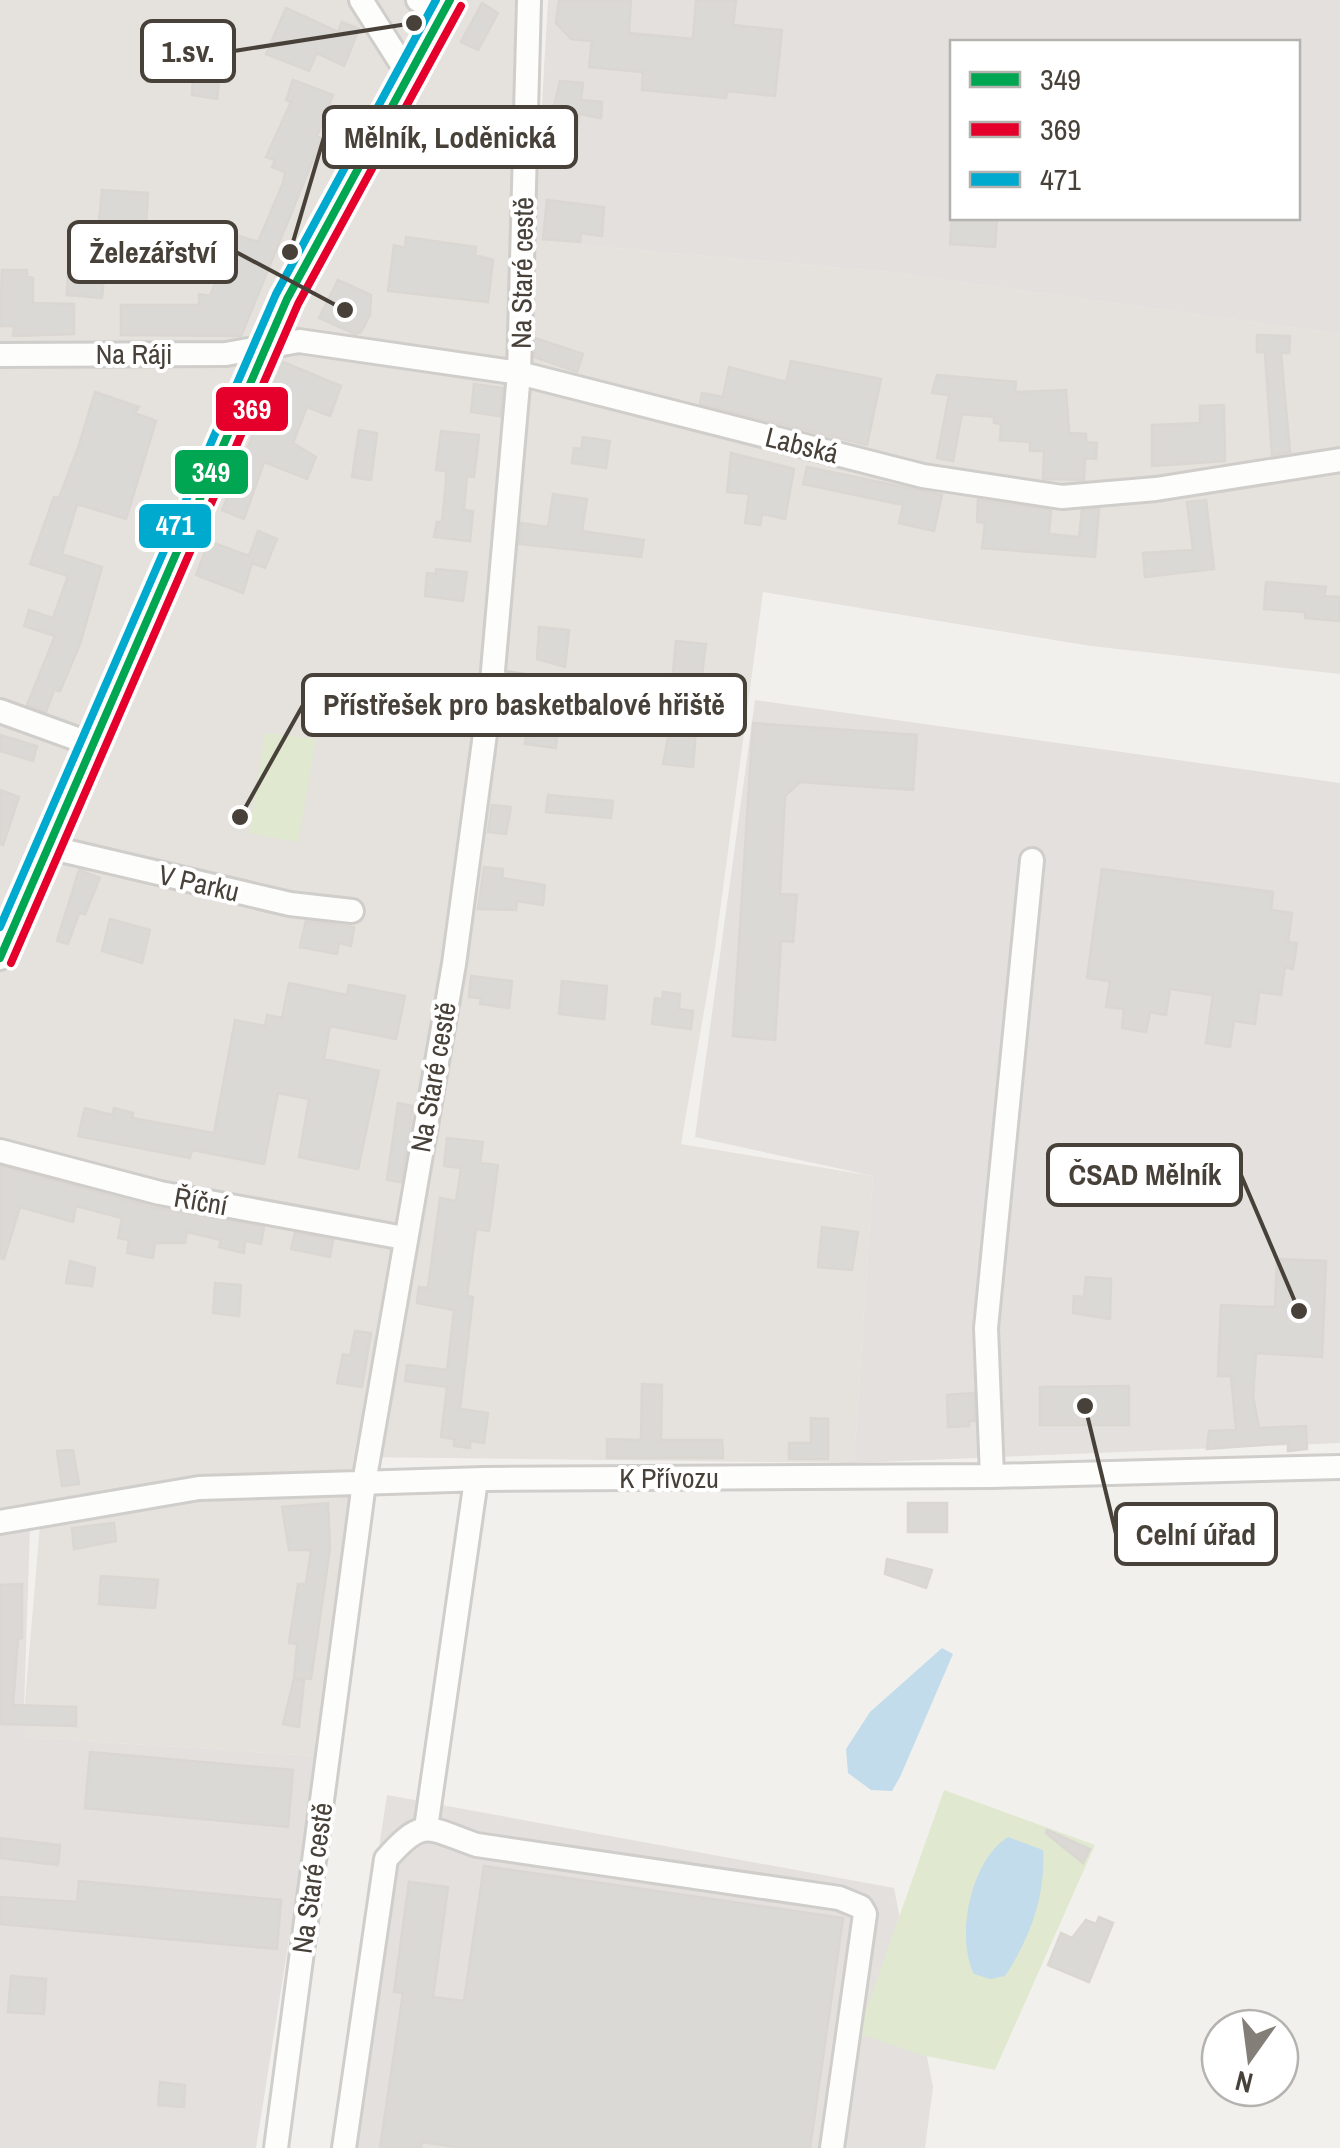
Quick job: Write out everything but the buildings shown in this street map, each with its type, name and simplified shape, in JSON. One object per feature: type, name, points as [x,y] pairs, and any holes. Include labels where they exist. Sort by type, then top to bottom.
[{"type":"street","points":[[361,0],[408,74]]},
{"type":"street","points":[[0,958],[10,911],[48,847],[267,344],[446,7],[418,0]]},
{"type":"street","name":"Na Staré cestě","points":[[276,2148],[364,1483],[454,964],[492,682],[519,374],[529,0]]},
{"type":"street","name":"Labská","points":[[267,344],[299,341],[519,374],[923,476],[1062,497],[1156,489],[1340,460]]},
{"type":"street","name":"Na Ráji","points":[[0,354],[226,354],[267,344]]},
{"type":"street","points":[[492,682],[625,701]]},
{"type":"street","points":[[0,711],[91,744]]},
{"type":"street","name":"V Parku","points":[[48,847],[290,904],[352,911]]},
{"type":"street","points":[[992,1476],[986,1328],[1032,860]]},
{"type":"street","name":"Říční","points":[[0,1151],[160,1193],[404,1238]]},
{"type":"street","name":"K Přívozu","points":[[0,1522],[199,1488],[1340,1467]]},
{"type":"street","points":[[426,1828],[476,1480]]},
{"type":"street","points":[[344,2148],[386,1860],[411,1831],[426,1828],[477,1846],[840,1898],[860,1907],[865,1914],[832,2148]]},
{"type":"shaded area","points":[[0,0],[515,0],[510,243],[534,241],[887,272],[1340,334],[1340,674],[1091,646],[763,592],[715,948],[681,1144],[873,1176],[854,1463],[357,1457],[318,1756],[22,1737],[42,1501],[0,1508]]},
{"type":"shaded area","points":[[548,0],[1340,0],[1340,334],[887,272],[534,241]]},
{"type":"shaded area","points":[[755,700],[1340,783],[1340,1443],[854,1463],[873,1176],[695,1137]]},
{"type":"shaded area","points":[[30,1528],[23,1737],[318,1756],[256,2148],[0,2148],[0,1533]]},
{"type":"shaded area","points":[[387,1795],[894,1888],[933,2087],[925,2148],[333,2148]]},
{"type":"green space","points":[[265,733],[316,739],[298,842],[249,833]]},
{"type":"green space","points":[[944,1790],[1095,1845],[995,2070],[921,2055],[858,2033]]},
{"type":"water","points":[[942,1648],[953,1654],[900,1777],[892,1791],[871,1790],[848,1773],[846,1749],[870,1712]]},
{"type":"water","points":[[1008,1837],[1043,1850],[1042,1883],[1029,1932],[1014,1962],[1005,1976],[990,1979],[974,1974],[968,1958],[967,1920],[984,1863]]},
{"type":"transit line","name":"471","points":[[0,927],[276,294],[436,0]]},
{"type":"transit line","name":"349","points":[[0,958],[287,299],[450,0]]},
{"type":"transit line","name":"369","points":[[11,963],[298,304],[461,6]]},
{"type":"place","name":"1.sv.","points":[[414,23]]},
{"type":"place","name":"Mělník, Loděnická","points":[[290,252]]},
{"type":"place","name":"Železářství","points":[[345,310]]},
{"type":"place","name":"Přístřešek pro basketbalové hřiště","points":[[240,817]]},
{"type":"place","name":"ČSAD Mělník","points":[[1299,1311]]},
{"type":"place","name":"Celní úřad","points":[[1085,1406]]}]
